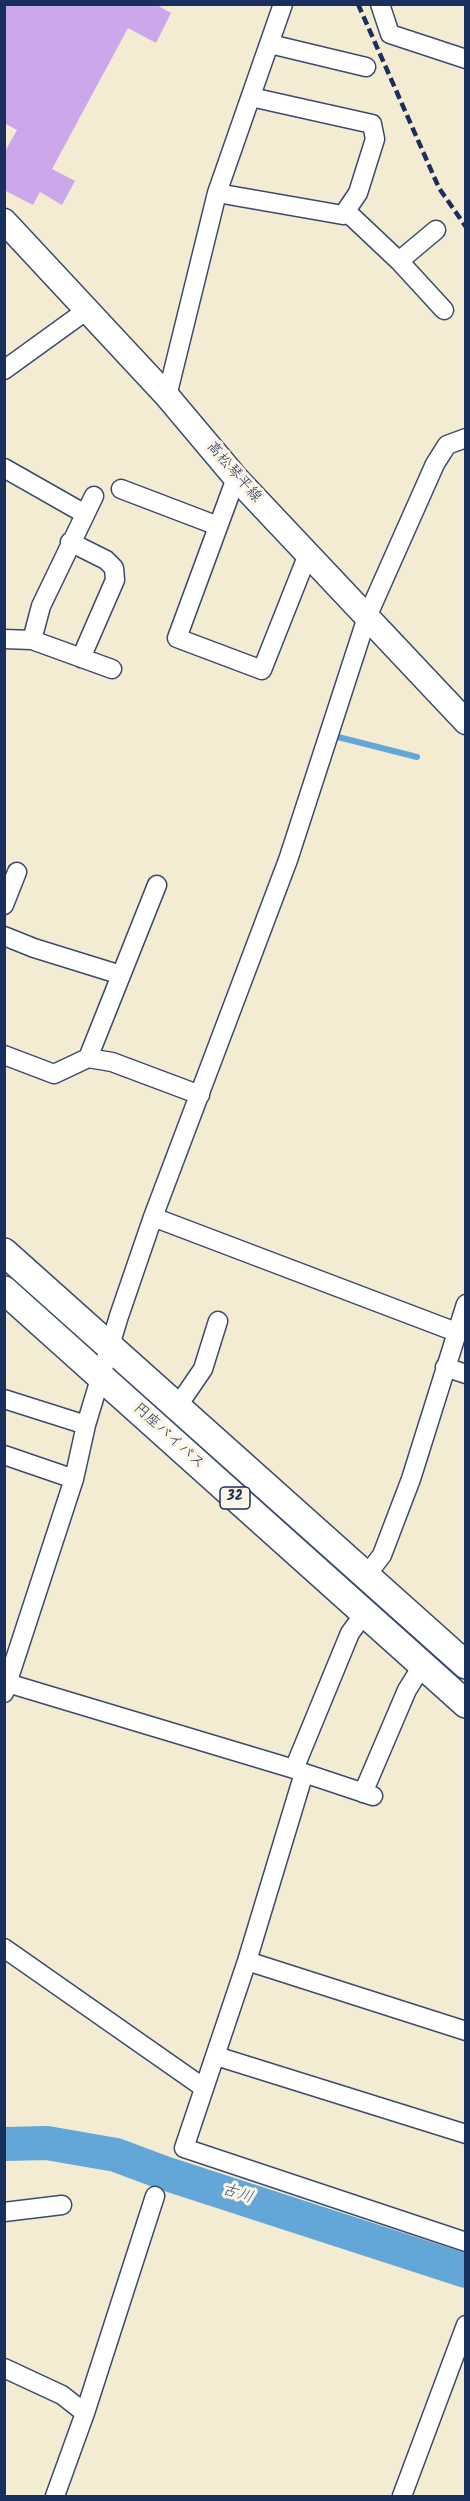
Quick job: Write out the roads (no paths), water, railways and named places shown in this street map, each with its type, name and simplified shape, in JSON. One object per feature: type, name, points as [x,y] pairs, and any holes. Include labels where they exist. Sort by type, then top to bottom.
[{"type":"highway","name":"円座バイパス","points":[[4,1252],[465,1665]]},
{"type":"highway","name":"円座バイパス","points":[[4,1290],[465,1704]]},
{"type":"highway","points":[[364,1614],[366,1576]]},
{"type":"main road","name":"高松琴平線","points":[[4,221],[167,396],[236,478],[465,722]]},
{"type":"street","points":[[167,396],[217,193],[284,4]]},
{"type":"street","points":[[380,4],[390,34],[465,59]]},
{"type":"street","points":[[270,44],[366,67]]},
{"type":"street","points":[[217,193],[343,215],[358,193],[375,139],[372,124],[251,97]]},
{"type":"street","points":[[346,211],[399,261],[444,310]]},
{"type":"street","points":[[399,261],[436,230]]},
{"type":"street","points":[[4,369],[87,310]]},
{"type":"street","points":[[422,1666],[407,1690],[369,1795],[299,1771],[6,1686],[74,1479],[86,1425],[153,1217],[288,860],[367,617],[435,465],[447,445],[465,438]]},
{"type":"street","points":[[4,468],[85,514]]},
{"type":"street","points":[[236,478],[177,638],[262,670],[308,554]]},
{"type":"street","points":[[120,489],[218,526]]},
{"type":"street","points":[[32,640],[41,606],[94,496]]},
{"type":"street","points":[[70,543],[106,560],[114,568],[115,580],[81,658]]},
{"type":"street","points":[[4,639],[32,640],[112,669]]},
{"type":"street","points":[[4,905],[17,872]]},
{"type":"street","points":[[88,1058],[157,885]]},
{"type":"street","points":[[4,936],[34,948],[121,975]]},
{"type":"street","points":[[4,1055],[54,1074],[88,1058],[112,1062],[200,1095]]},
{"type":"street","points":[[153,1217],[456,1332]]},
{"type":"street","points":[[366,1576],[382,1555],[407,1490],[465,1304]]},
{"type":"street","points":[[177,1407],[203,1369],[218,1321]]},
{"type":"street","points":[[445,1367],[465,1374]]},
{"type":"street","points":[[4,1399],[86,1425]]},
{"type":"street","points":[[4,1455],[74,1479]]},
{"type":"street","points":[[364,1614],[350,1633],[299,1771],[247,1961],[184,2148],[465,2242]]},
{"type":"street","points":[[4,1948],[204,2088]]},
{"type":"street","points":[[247,1961],[465,2031]]},
{"type":"street","points":[[216,2056],[465,2134]]},
{"type":"street","points":[[55,2496],[85,2413],[155,2196]]},
{"type":"street","points":[[4,2212],[62,2205]]},
{"type":"street","points":[[402,2496],[465,2325]]},
{"type":"street","points":[[4,2368],[62,2395],[85,2413]]},
{"type":"waterway","points":[[338,737],[417,757]]},
{"type":"waterway","name":"古川","points":[[4,2144],[47,2143],[116,2155],[164,2173],[466,2271]]},
{"type":"railway","points":[[358,4],[439,188],[466,227]]}]
